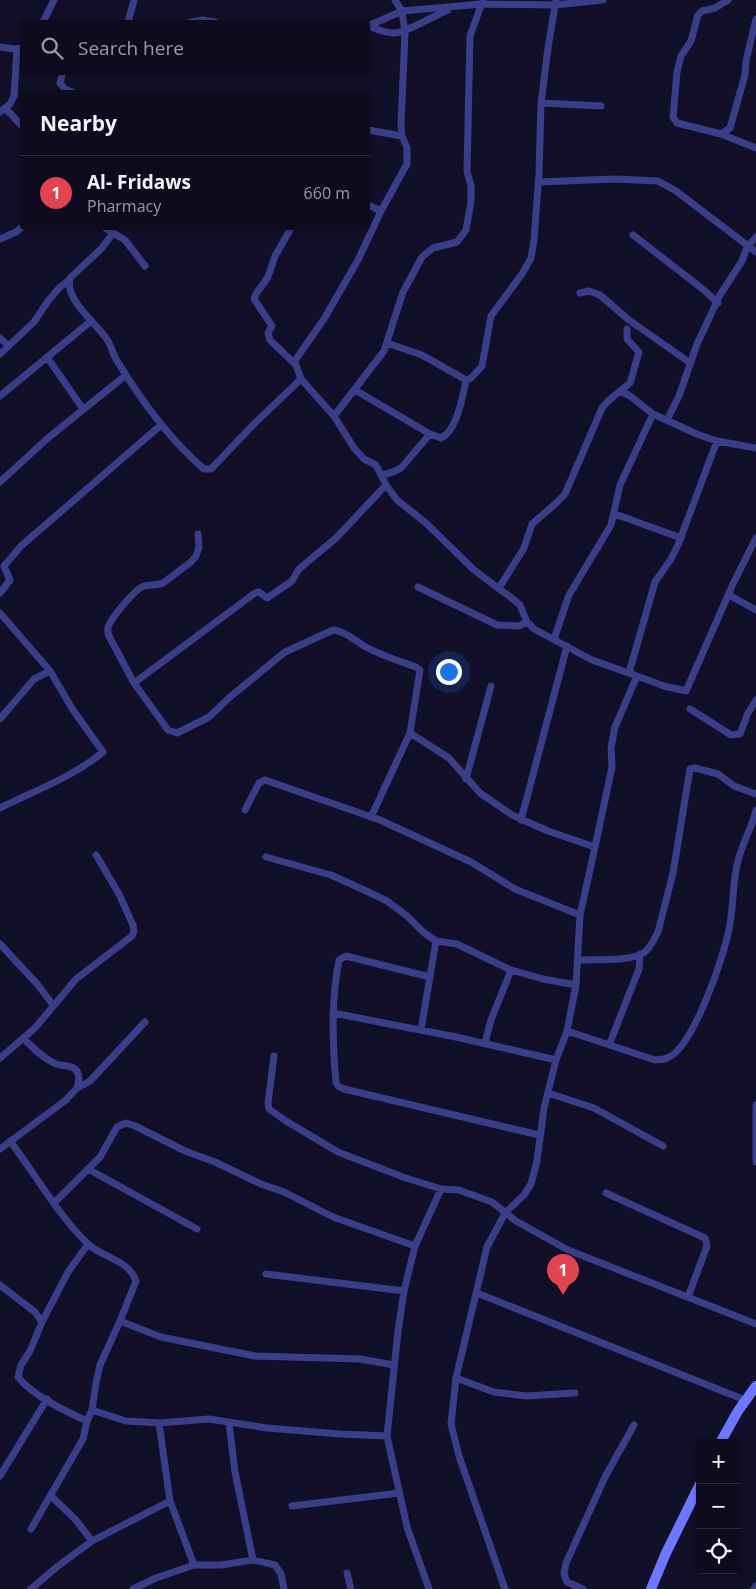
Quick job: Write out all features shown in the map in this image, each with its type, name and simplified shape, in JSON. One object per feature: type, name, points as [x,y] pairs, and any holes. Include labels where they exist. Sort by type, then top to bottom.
[{"type":"street","points":[[44,20],[54,0]]},
{"type":"street","points":[[129,20],[134,0]]},
{"type":"street","points":[[294,362],[324,319],[343,286],[370,238],[381,211],[407,164],[407,148],[402,136],[401,124],[405,32],[402,12],[395,0]]},
{"type":"street","points":[[370,25],[402,12],[452,8],[483,2],[555,3],[603,0]]},
{"type":"street","points":[[728,0],[715,8],[702,11],[698,15],[691,41],[681,56],[677,72],[673,117],[675,122],[680,124],[721,134],[756,148]]},
{"type":"street","points":[[334,416],[381,358],[403,292],[422,257],[433,248],[457,242],[468,224],[471,202],[471,185],[467,172],[470,36],[483,2]]},
{"type":"street","points":[[466,380],[471,378],[482,366],[491,316],[522,274],[531,258],[538,182],[541,103],[555,3]]},
{"type":"street","points":[[370,26],[396,33],[405,32],[415,25],[452,8]]},
{"type":"street","points":[[721,134],[730,128],[735,113],[756,19]]},
{"type":"street","points":[[0,46],[20,49],[14,96],[10,104],[3,110],[20,124]]},
{"type":"street","points":[[62,75],[60,83],[67,90]]},
{"type":"street","points":[[541,103],[601,106]]},
{"type":"street","points":[[370,130],[402,136]]},
{"type":"street","points":[[538,182],[615,179],[658,181],[676,191],[756,252]]},
{"type":"street","points":[[370,206],[381,211]]},
{"type":"street","points":[[0,239],[20,229]]},
{"type":"street","points":[[108,230],[125,240],[144,266]]},
{"type":"street","points":[[290,230],[275,256],[268,277],[254,299],[272,326],[268,333],[270,340],[294,362],[301,379],[334,416],[354,448],[364,459],[376,465],[396,500],[426,523],[474,570],[520,605],[527,622],[534,629],[592,660],[664,686],[686,691],[756,538]]},
{"type":"street","points":[[0,354],[34,322],[59,288],[102,248],[113,233]]},
{"type":"street","points":[[634,235],[718,303]]},
{"type":"street","points":[[667,420],[679,396],[689,362],[718,303],[720,295],[742,261],[747,247],[756,237]]},
{"type":"street","points":[[69,280],[76,301],[108,340],[126,375],[161,425],[200,466],[207,470],[211,469],[301,379]]},
{"type":"street","points":[[580,293],[589,291],[600,296],[689,362]]},
{"type":"street","points":[[0,396],[91,321]]},
{"type":"street","points":[[499,588],[524,548],[532,524],[564,494],[602,408],[630,383],[639,354],[637,349],[627,339],[628,329]]},
{"type":"street","points":[[0,338],[9,346]]},
{"type":"street","points":[[387,343],[422,355],[466,380]]},
{"type":"street","points":[[47,358],[83,409]]},
{"type":"street","points":[[0,482],[48,438],[126,375]]},
{"type":"street","points":[[355,390],[430,434],[441,438],[447,436],[462,403],[466,380]]},
{"type":"street","points":[[620,391],[630,396],[653,414],[699,435],[717,441],[756,448]]},
{"type":"street","points":[[554,639],[566,600],[611,525],[620,485],[653,414]]},
{"type":"street","points":[[0,593],[10,580],[2,563],[161,425]]},
{"type":"street","points":[[382,474],[401,468],[430,434]]},
{"type":"street","points":[[505,1589],[459,1456],[451,1424],[456,1378],[487,1247],[505,1213],[524,1195],[531,1184],[537,1161],[539,1135],[548,1093],[566,1030],[576,985],[580,915],[612,766],[615,727],[633,674],[656,582],[671,559],[681,538],[717,441]]},
{"type":"street","points":[[134,683],[256,593],[259,592],[268,598],[292,581],[299,568],[336,538],[386,485]]},
{"type":"street","points":[[614,514],[681,538]]},
{"type":"street","points":[[198,534],[198,551],[191,562],[163,583],[140,588],[120,610],[108,627],[109,636],[134,683],[168,730],[176,733],[209,717],[230,697],[285,652],[333,630],[346,634],[365,646],[416,667],[420,670],[410,733],[371,817]]},
{"type":"street","points":[[418,587],[497,625],[519,626],[527,622]]},
{"type":"street","points":[[729,595],[756,610]]},
{"type":"street","points":[[0,613],[50,670],[72,710],[103,752],[66,776],[0,808]]},
{"type":"street","points":[[522,820],[567,646]]},
{"type":"street","points":[[0,719],[34,679],[50,670]]},
{"type":"street","points":[[466,778],[491,686]]},
{"type":"street","points":[[690,709],[731,735],[740,734],[748,713],[756,700]]},
{"type":"street","points":[[410,733],[449,758],[488,800],[522,820],[595,847]]},
{"type":"street","points":[[578,960],[632,957],[649,948],[658,932],[670,889],[690,769],[695,768],[715,773],[734,786],[756,794]]},
{"type":"street","points":[[245,810],[259,783],[265,780],[371,817],[471,862],[515,889],[580,915]]},
{"type":"street","points":[[566,1030],[655,1060],[666,1059],[683,1045],[716,976],[724,954],[732,913],[737,861],[741,849],[754,826],[756,810]]},
{"type":"street","points":[[0,1058],[24,1039],[44,1019],[76,979],[132,936],[134,931],[119,894],[96,855]]},
{"type":"street","points":[[266,857],[331,875],[364,890],[386,901],[408,916],[423,932],[436,941],[457,944],[512,970],[543,979],[576,985]]},
{"type":"street","points":[[420,1030],[436,941]]},
{"type":"street","points":[[0,944],[38,985],[53,1006]]},
{"type":"street","points":[[609,1045],[639,969],[640,954]]},
{"type":"street","points":[[430,977],[346,956],[339,960],[335,982],[334,1013],[334,1065],[338,1086],[539,1135]]},
{"type":"street","points":[[484,1043],[491,1020],[512,970]]},
{"type":"street","points":[[334,1013],[484,1043],[556,1060]]},
{"type":"street","points":[[0,1149],[66,1100],[77,1088],[90,1081],[145,1022]]},
{"type":"street","points":[[24,1039],[51,1061],[64,1066],[74,1067],[78,1071],[79,1080],[77,1088]]},
{"type":"street","points":[[274,1056],[268,1108],[338,1152],[380,1169],[441,1189],[459,1190],[492,1202],[538,1235],[568,1250],[756,1324]]},
{"type":"street","points":[[548,1093],[594,1108],[663,1146]]},
{"type":"street","points":[[756,1105],[756,1162]]},
{"type":"street","points":[[54,1204],[100,1157],[117,1127],[126,1123],[185,1151],[284,1192],[333,1217],[415,1246]]},
{"type":"street","points":[[10,1141],[70,1226],[88,1244],[104,1255],[114,1259],[133,1274],[136,1281],[100,1365],[92,1410],[87,1421],[83,1439],[30,1529]]},
{"type":"street","points":[[88,1169],[197,1229]]},
{"type":"street","points":[[430,1589],[410,1534],[387,1436],[404,1291],[415,1246],[441,1189]]},
{"type":"street","points":[[606,1193],[706,1238],[707,1246],[688,1297]]},
{"type":"street","points":[[87,1421],[67,1412],[47,1399],[23,1383],[18,1376],[21,1365],[30,1351],[42,1322],[68,1272],[88,1244]]},
{"type":"street","points":[[266,1274],[404,1291]]},
{"type":"street","points":[[0,1284],[34,1312],[42,1322]]},
{"type":"street","points":[[477,1293],[745,1400]]},
{"type":"street","points":[[120,1321],[161,1338],[255,1356],[360,1359],[394,1365]]},
{"type":"street","points":[[456,1378],[494,1392],[526,1396],[575,1393]]},
{"type":"street","points":[[722,1439],[730,1422],[756,1386]]},
{"type":"street","points":[[0,1476],[47,1399]]},
{"type":"street","points":[[92,1410],[126,1421],[159,1423],[209,1419],[331,1434],[387,1436]]},
{"type":"street","points":[[229,1422],[235,1472],[253,1560]]},
{"type":"street","points":[[159,1423],[170,1501],[194,1565]]},
{"type":"street","points":[[583,1589],[567,1582],[564,1574],[566,1563],[606,1475],[634,1425]]},
{"type":"street","points":[[651,1589],[696,1492]]},
{"type":"street","points":[[292,1506],[399,1493]]},
{"type":"street","points":[[51,1496],[75,1519],[92,1541]]},
{"type":"street","points":[[31,1589],[92,1541],[170,1501]]},
{"type":"street","points":[[133,1589],[156,1578],[194,1565],[221,1565],[253,1560],[275,1565],[281,1574],[284,1589]]},
{"type":"street","points":[[347,1573],[351,1589]]},
{"type":"place","name":"Al- Fridaws","points":[[563,1295]]}]
